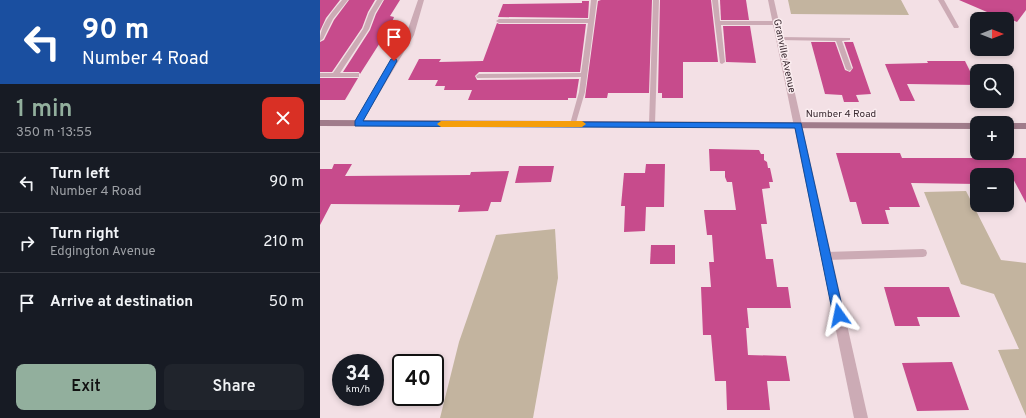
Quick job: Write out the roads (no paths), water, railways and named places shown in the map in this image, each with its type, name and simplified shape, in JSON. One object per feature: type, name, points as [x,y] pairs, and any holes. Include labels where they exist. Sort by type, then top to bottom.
[{"type":"main road","name":"Number 4 Road","points":[[320,124],[970,126]]},
{"type":"main road","points":[[1014,126],[1026,126]]},
{"type":"street","points":[[357,124],[410,34],[421,0]]},
{"type":"street","name":"Granville Avenue","points":[[772,0],[861,418]]},
{"type":"lane","points":[[320,39],[330,19],[344,0]]},
{"type":"lane","points":[[335,74],[366,29],[372,13],[380,0]]},
{"type":"lane","points":[[573,124],[582,92],[583,75],[594,0]]},
{"type":"lane","points":[[652,124],[656,0]]},
{"type":"lane","points":[[715,0],[722,62]]},
{"type":"lane","points":[[941,0],[956,27]]},
{"type":"lane","points":[[499,21],[592,20]]},
{"type":"lane","points":[[718,23],[776,23]]},
{"type":"lane","points":[[838,39],[848,68]]},
{"type":"lane","points":[[780,40],[848,39]]},
{"type":"lane","points":[[320,75],[358,75]]},
{"type":"lane","points":[[479,76],[583,75]]},
{"type":"lane","points":[[826,256],[923,253]]}]
